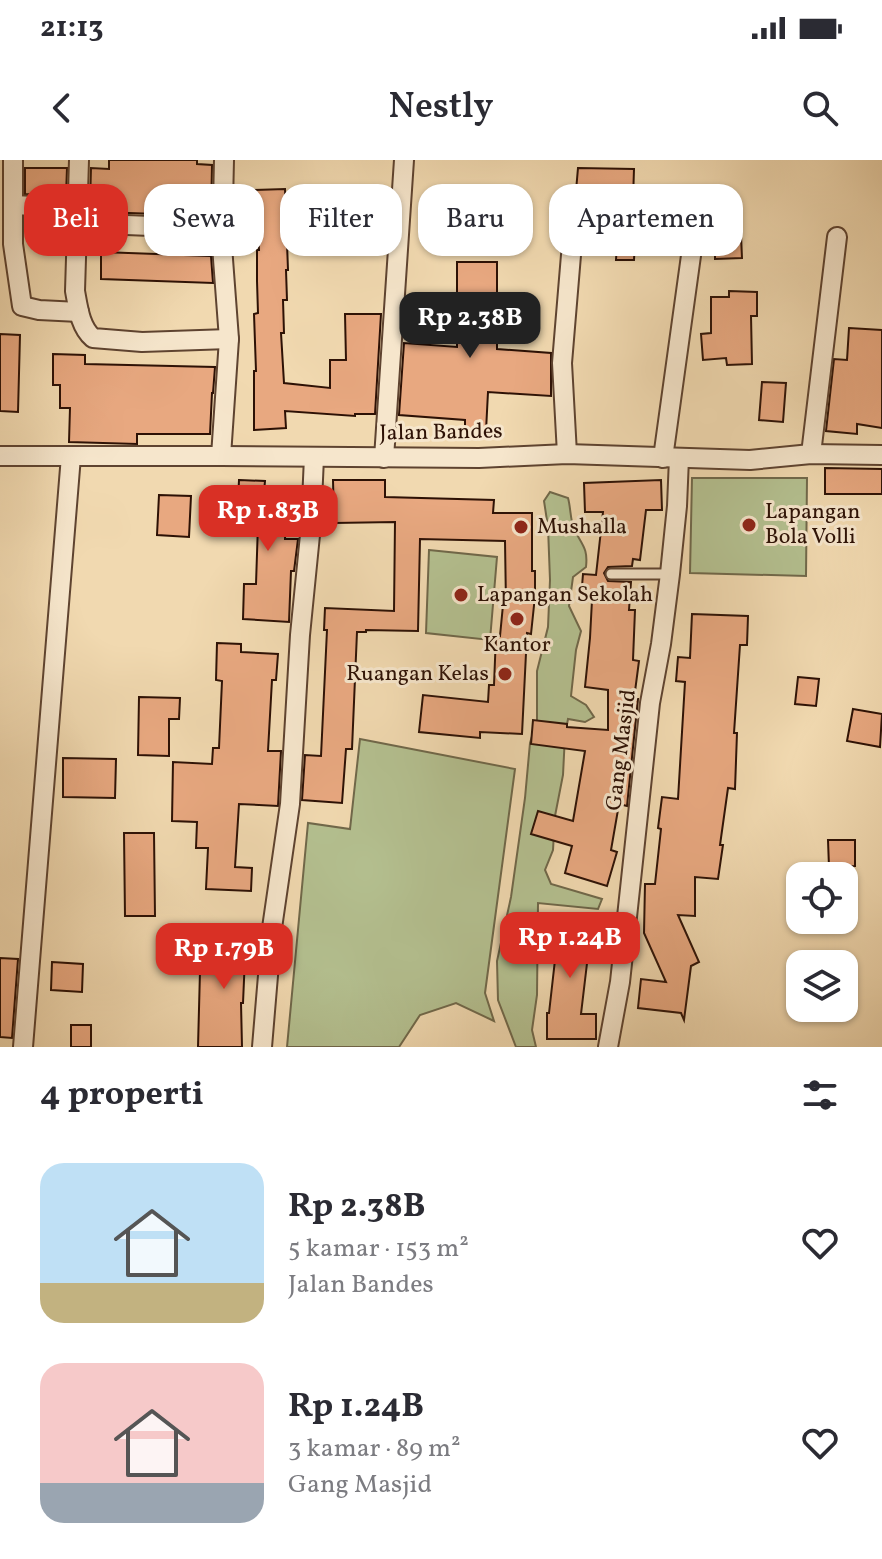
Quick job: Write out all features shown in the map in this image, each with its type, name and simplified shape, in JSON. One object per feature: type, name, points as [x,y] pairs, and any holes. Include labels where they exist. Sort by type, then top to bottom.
[{"type":"street","points":[[13,160],[13,244],[22,306],[79,312]]},
{"type":"street","points":[[79,160],[79,184]]},
{"type":"street","points":[[224,160],[224,184]]},
{"type":"street","points":[[384,458],[404,160]]},
{"type":"street","points":[[13,205],[24,207]]},
{"type":"street","points":[[811,454],[837,237]]},
{"type":"street","points":[[76,256],[75,291],[79,312],[87,333],[93,338],[142,342],[229,339]]},
{"type":"street","points":[[221,456],[229,339],[224,256]]},
{"type":"street","points":[[567,454],[562,363],[571,256]]},
{"type":"street","name":"Gang Masjid","points":[[608,1047],[620,982],[650,703],[670,574],[677,506],[671,458],[693,256]]},
{"type":"street","name":"Jalan Bandes","points":[[0,456],[479,458],[567,454],[750,460],[811,454],[882,455]]},
{"type":"street","points":[[23,1047],[71,456]]},
{"type":"street","points":[[262,1047],[272,928],[290,804],[314,457]]},
{"type":"lane","points":[[611,574],[670,574]]},
{"type":"green space","name":"Lapangan Bola Volli","points":[[692,478],[807,478],[806,576],[690,573]]},
{"type":"green space","points":[[550,492],[568,498],[573,527],[586,552],[586,567],[573,577],[569,606],[581,631],[571,696],[586,705],[594,717],[585,722],[568,719],[553,850],[545,870],[551,884],[602,899],[598,909],[538,903],[537,995],[532,1030],[536,1047],[516,1047],[498,1000],[497,961],[511,897],[530,743],[537,720],[537,671],[548,627],[550,580],[544,501]]},
{"type":"green space","name":"Lapangan Sekolah","points":[[429,550],[497,557],[490,640],[426,633]]},
{"type":"green space","points":[[360,739],[515,769],[485,993],[494,1021],[456,1003],[420,1015],[399,1047],[287,1047],[308,823],[350,829]]},
{"type":"building","points":[[109,160],[197,160],[197,164],[212,165],[212,184],[144,184],[144,214],[128,213],[128,184],[91,184],[91,168],[109,169]]},
{"type":"building","points":[[25,168],[67,168],[66,184],[25,184]]},
{"type":"building","points":[[578,168],[634,169],[634,184],[577,184]]},
{"type":"building","points":[[280,189],[280,256],[287,256],[287,300],[283,300],[284,333],[281,333],[284,383],[330,388],[330,360],[346,360],[345,314],[381,314],[375,414],[355,416],[285,411],[286,428],[254,430],[254,314],[258,313],[257,256],[264,256],[264,190]]},
{"type":"building","points":[[128,253],[144,256],[211,256],[213,283],[101,279],[101,256],[128,256]]},
{"type":"building","points":[[616,256],[634,256],[634,260],[616,260]]},
{"type":"building","points":[[715,256],[742,256],[742,258],[715,259]]},
{"type":"building","points":[[457,262],[497,262],[497,349],[551,353],[551,396],[488,392],[486,431],[465,430],[465,420],[399,415],[404,343],[457,347]]},
{"type":"building","points":[[729,291],[757,292],[757,316],[751,316],[752,364],[727,365],[726,358],[703,360],[701,334],[711,333],[711,297],[729,297]]},
{"type":"building","points":[[849,328],[882,330],[882,428],[857,424],[857,434],[826,431],[834,359],[847,360]]},
{"type":"building","points":[[0,334],[20,335],[18,412],[0,411]]},
{"type":"building","points":[[53,354],[85,355],[85,364],[215,367],[210,434],[137,434],[137,444],[69,442],[70,408],[60,408],[60,385],[53,385]]},
{"type":"building","points":[[762,382],[786,383],[783,422],[759,420]]},
{"type":"building","points":[[825,468],[882,469],[882,494],[825,494]]},
{"type":"building","points":[[239,480],[265,481],[264,492],[287,494],[285,539],[298,539],[294,571],[291,571],[289,622],[243,619],[244,584],[256,584],[258,524],[237,523]]},
{"type":"building","points":[[333,480],[385,480],[385,497],[494,500],[493,513],[532,513],[532,571],[535,571],[531,634],[527,633],[522,734],[480,732],[480,738],[419,732],[423,695],[488,702],[489,685],[494,685],[496,635],[500,636],[503,605],[506,605],[505,541],[420,539],[418,631],[357,632],[352,749],[346,749],[342,803],[302,800],[305,755],[321,756],[327,630],[324,630],[325,608],[394,611],[395,522],[334,523]]},
{"type":"building","points":[[661,480],[662,510],[646,510],[640,560],[633,559],[632,566],[608,567],[604,573],[608,581],[631,582],[629,610],[635,610],[633,660],[639,661],[627,806],[619,804],[611,850],[617,852],[607,886],[565,873],[572,846],[531,834],[538,811],[573,821],[585,751],[531,744],[533,720],[567,724],[567,727],[608,730],[608,690],[585,687],[592,600],[581,599],[583,574],[596,575],[603,512],[585,512],[584,483]]},
{"type":"building","points":[[159,495],[191,496],[189,537],[157,535]]},
{"type":"building","points":[[692,614],[748,616],[747,645],[740,645],[734,733],[737,733],[735,789],[728,788],[718,879],[695,877],[695,916],[678,915],[699,962],[691,966],[684,1020],[681,1013],[638,1008],[641,979],[666,982],[644,933],[645,884],[655,884],[662,797],[678,799],[685,682],[676,681],[678,657],[690,658]]},
{"type":"building","points":[[217,643],[241,644],[241,652],[278,654],[276,680],[272,680],[268,751],[281,751],[278,806],[239,804],[235,867],[252,868],[251,891],[206,889],[208,848],[196,848],[197,822],[172,821],[173,762],[212,764],[213,748],[219,748],[222,681],[216,680]]},
{"type":"building","points":[[798,677],[819,679],[816,706],[795,704]]},
{"type":"building","points":[[139,697],[180,698],[179,719],[169,719],[169,756],[138,755]]},
{"type":"building","points":[[853,709],[882,714],[880,747],[847,741]]},
{"type":"building","points":[[63,758],[116,759],[115,798],[63,797]]},
{"type":"building","points":[[124,833],[154,833],[155,916],[125,916]]},
{"type":"building","points":[[828,840],[855,840],[855,862],[829,862]]},
{"type":"building","points":[[550,917],[596,924],[592,956],[588,955],[581,1014],[596,1014],[596,1039],[547,1039],[547,1013],[556,951],[546,949]]},
{"type":"building","points":[[212,932],[256,936],[254,958],[245,957],[241,1003],[242,1047],[198,1047],[200,971],[209,971]]},
{"type":"building","points":[[0,958],[18,959],[12,1038],[0,1037]]},
{"type":"building","points":[[52,962],[83,964],[82,992],[51,990]]},
{"type":"building","points":[[71,1025],[91,1025],[91,1047],[71,1047]]},
{"type":"place","name":"Lapangan Bola Volli","points":[[749,525]]},
{"type":"place","name":"Mushalla","points":[[521,527]]},
{"type":"place","name":"Lapangan Sekolah","points":[[461,595]]},
{"type":"place","name":"Kantor","points":[[517,619]]},
{"type":"place","name":"Ruangan Kelas","points":[[505,674]]}]
